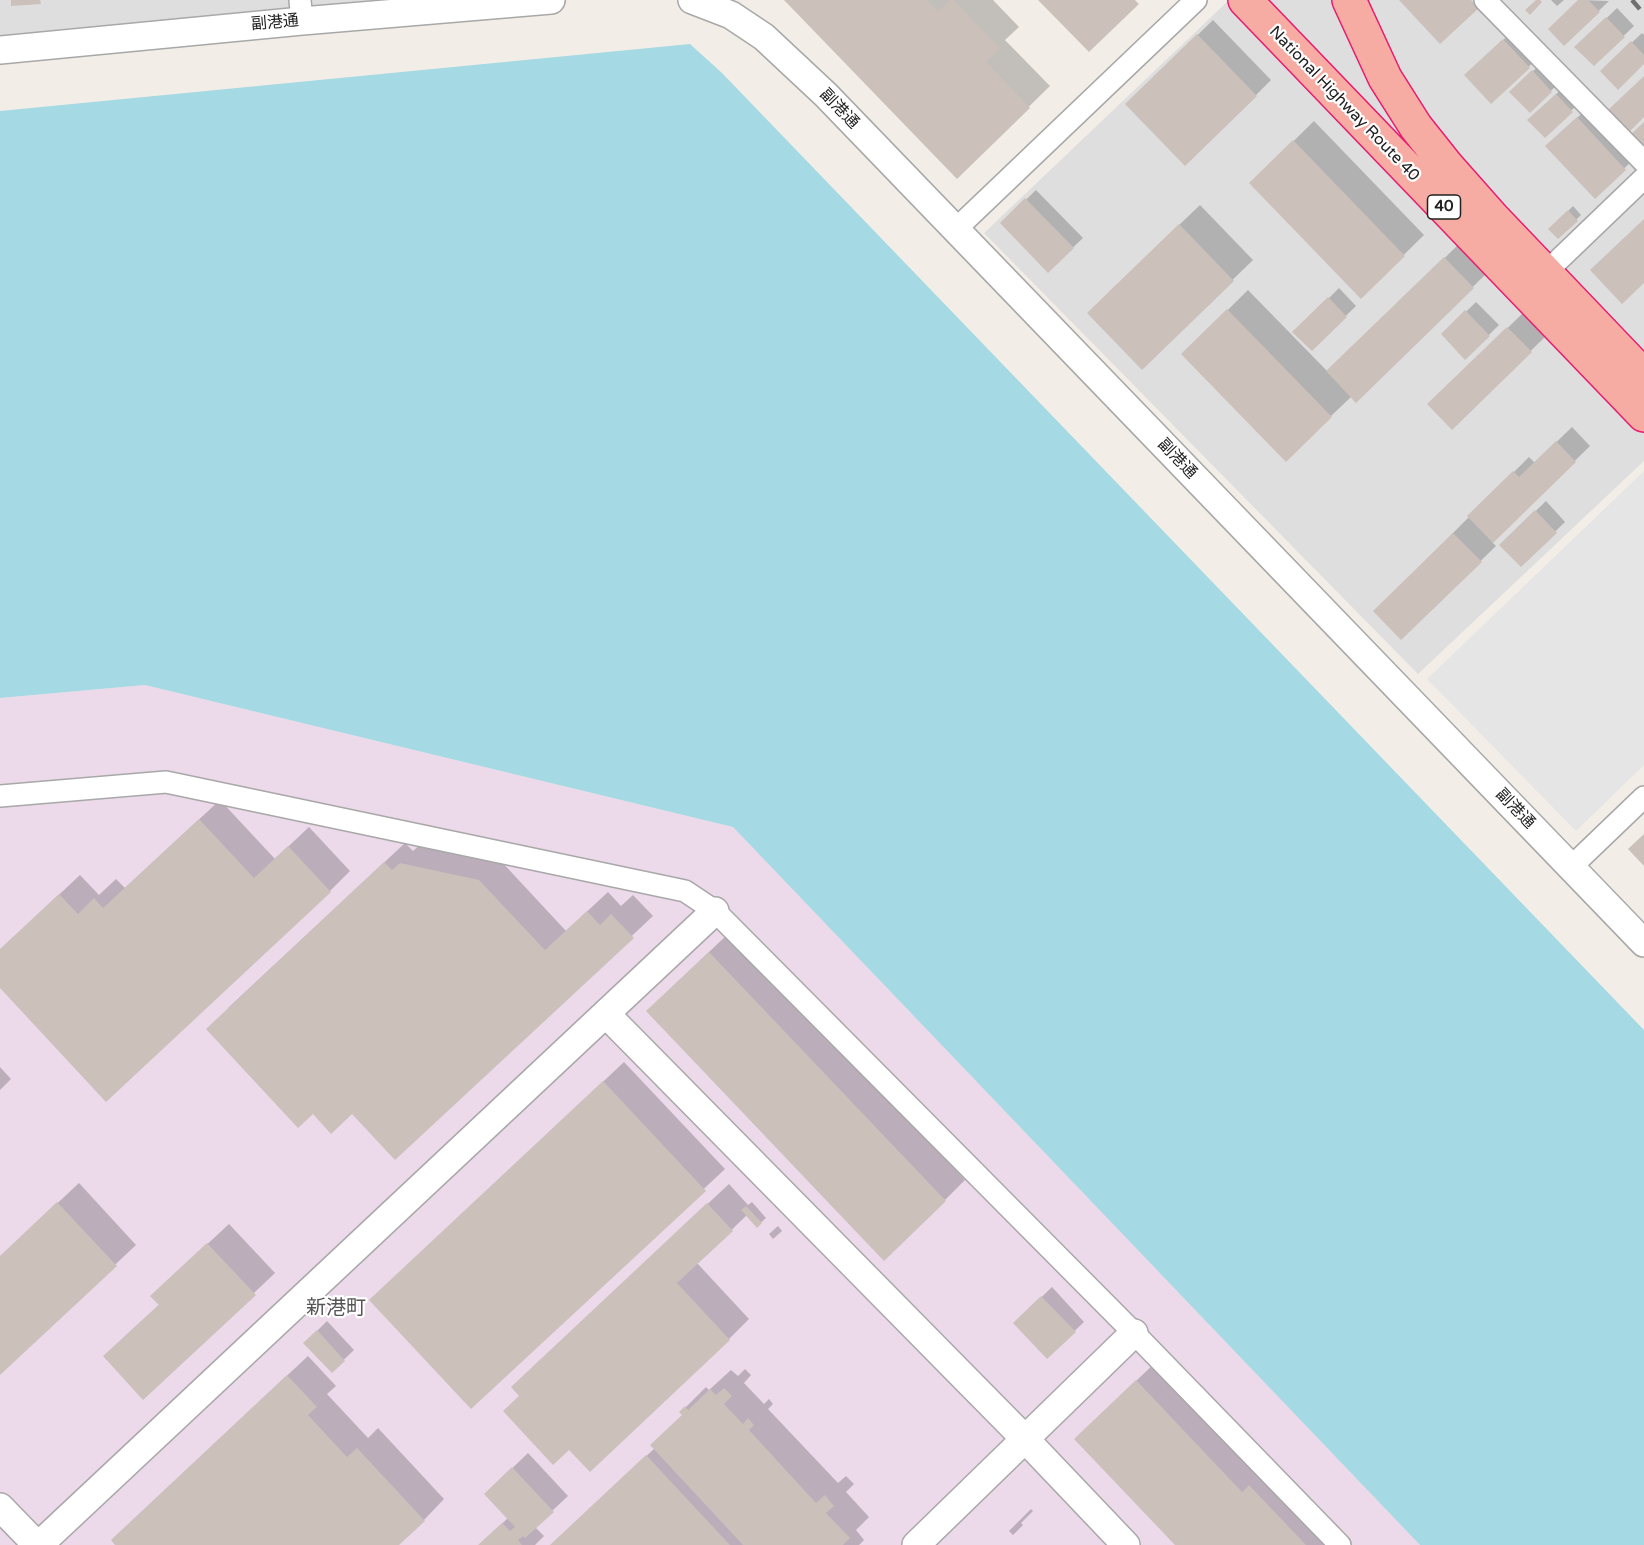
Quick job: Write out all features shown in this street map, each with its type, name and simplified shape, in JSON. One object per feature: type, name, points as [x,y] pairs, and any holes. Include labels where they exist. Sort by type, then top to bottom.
[{"type":"highway","name":"National Highway Route 40","points":[[1245,0],[1644,415]]},
{"type":"highway","name":"National Highway Route 40","points":[[1349,0],[1385,78],[1416,127],[1455,175],[1644,376]]},
{"type":"street","name":"副港通","points":[[0,50],[301,10],[551,0]]},
{"type":"street","points":[[955,230],[1196,0]]},
{"type":"street","points":[[1485,0],[1644,162]]},
{"type":"street","name":"副港通","points":[[703,2],[740,20],[764,37],[826,95],[1644,943]]},
{"type":"street","points":[[1545,273],[1644,178]]},
{"type":"street","points":[[0,796],[166,782],[685,891],[715,911],[1341,1545]]},
{"type":"street","points":[[1571,867],[1644,797]]},
{"type":"street","points":[[0,1507],[38,1545],[715,911]]},
{"type":"street","points":[[606,1014],[1026,1440],[1126,1545]]},
{"type":"street","points":[[916,1545],[1134,1334]]},
{"type":"shaded area","points":[[0,0],[424,0],[0,40]]},
{"type":"shaded area","points":[[1229,0],[1644,0],[1644,461],[1418,674],[984,233]]},
{"type":"shaded area","points":[[1644,471],[1644,765],[1576,831],[1427,679]]},
{"type":"shaded area","points":[[145,685],[733,827],[1420,1545],[0,1545],[0,698]]},
{"type":"water","points":[[690,44],[722,73],[1644,1030],[1644,1545],[1420,1545],[733,827],[145,685],[0,698],[0,111]]},
{"type":"building","points":[[11,0],[40,0],[41,4],[11,6]]},
{"type":"building","points":[[784,0],[926,0],[938,12],[950,0],[953,0],[1000,48],[986,62],[1030,108],[957,179]]},
{"type":"building","points":[[1038,0],[1135,0],[1139,4],[1089,52]]},
{"type":"building","points":[[1399,0],[1471,0],[1479,8],[1440,44]]},
{"type":"building","points":[[1536,0],[1542,2],[1530,15],[1525,10]]},
{"type":"building","points":[[1578,0],[1588,0],[1600,12],[1564,46],[1548,29]]},
{"type":"building","points":[[1606,17],[1625,37],[1594,66],[1574,47]]},
{"type":"building","points":[[1197,34],[1257,96],[1185,166],[1125,104]]},
{"type":"building","points":[[1503,39],[1530,68],[1491,104],[1464,75]]},
{"type":"building","points":[[1631,41],[1644,55],[1644,64],[1618,90],[1600,71]]},
{"type":"building","points":[[1532,70],[1552,92],[1530,113],[1509,92]]},
{"type":"building","points":[[1644,76],[1644,117],[1629,132],[1608,110]]},
{"type":"building","points":[[1556,94],[1573,112],[1545,138],[1527,120]]},
{"type":"building","points":[[1577,117],[1626,170],[1595,199],[1545,146]]},
{"type":"building","points":[[1644,122],[1644,150],[1630,135]]},
{"type":"building","points":[[1293,140],[1405,256],[1361,299],[1249,183]]},
{"type":"building","points":[[1025,198],[1074,248],[1048,273],[1000,223]]},
{"type":"building","points":[[1568,210],[1578,221],[1558,239],[1548,229]]},
{"type":"building","points":[[1644,219],[1644,283],[1622,304],[1590,270]]},
{"type":"building","points":[[1179,224],[1234,281],[1142,370],[1087,313]]},
{"type":"building","points":[[1444,257],[1474,288],[1356,403],[1326,371]]},
{"type":"building","points":[[1328,297],[1347,317],[1312,351],[1292,332]]},
{"type":"building","points":[[1227,309],[1332,417],[1286,462],[1181,354]]},
{"type":"building","points":[[1465,310],[1490,336],[1465,360],[1441,334]]},
{"type":"building","points":[[1507,327],[1532,352],[1452,430],[1427,404]]},
{"type":"building","points":[[1556,441],[1576,462],[1493,543],[1467,516],[1513,471],[1519,477]]},
{"type":"building","points":[[1535,510],[1557,533],[1521,567],[1499,545]]},
{"type":"building","points":[[1453,533],[1482,562],[1401,640],[1373,611]]},
{"type":"building","points":[[199,819],[254,878],[288,846],[331,892],[106,1102],[0,988],[0,949],[59,894],[78,914],[94,898],[103,908]]},
{"type":"building","points":[[1644,834],[1644,866],[1628,849]]},
{"type":"building","points":[[384,862],[392,870],[400,863],[479,880],[545,950],[587,911],[600,925],[611,914],[634,938],[395,1160],[352,1114],[331,1134],[313,1114],[298,1128],[206,1029]]},
{"type":"building","points":[[709,952],[946,1201],[884,1261],[646,1011]]},
{"type":"building","points":[[603,1081],[706,1191],[471,1409],[369,1300]]},
{"type":"building","points":[[57,1202],[117,1266],[0,1375],[0,1256]]},
{"type":"building","points":[[707,1203],[733,1231],[677,1283],[730,1340],[590,1472],[569,1450],[553,1465],[503,1411],[519,1396],[511,1387]]},
{"type":"building","points":[[746,1206],[762,1223],[757,1228],[741,1210]]},
{"type":"building","points":[[207,1243],[256,1295],[143,1400],[103,1356],[159,1305],[150,1296]]},
{"type":"building","points":[[1041,1296],[1076,1332],[1047,1359],[1013,1323]]},
{"type":"building","points":[[317,1330],[345,1361],[332,1373],[303,1343]]},
{"type":"building","points":[[287,1375],[317,1407],[308,1415],[347,1457],[357,1448],[425,1521],[399,1545],[115,1545],[111,1540]]},
{"type":"building","points":[[1136,1380],[1242,1492],[1249,1485],[1306,1545],[1175,1545],[1074,1439]]},
{"type":"building","points":[[724,1388],[732,1396],[724,1404],[743,1424],[748,1418],[754,1425],[749,1430],[816,1503],[825,1495],[834,1506],[826,1513],[850,1538],[843,1545],[743,1545],[650,1445],[682,1415],[679,1412],[685,1406],[688,1410],[710,1389],[716,1395]]},
{"type":"building","points":[[646,1455],[730,1545],[550,1545]]},
{"type":"building","points":[[512,1467],[554,1512],[525,1538],[523,1536],[518,1540],[522,1545],[478,1545],[502,1523],[510,1531],[515,1527],[484,1494]]},
{"type":"railway","points":[[1632,0],[1644,14]]},
{"type":"district","name":"新港町","points":[[336,1309]]}]
